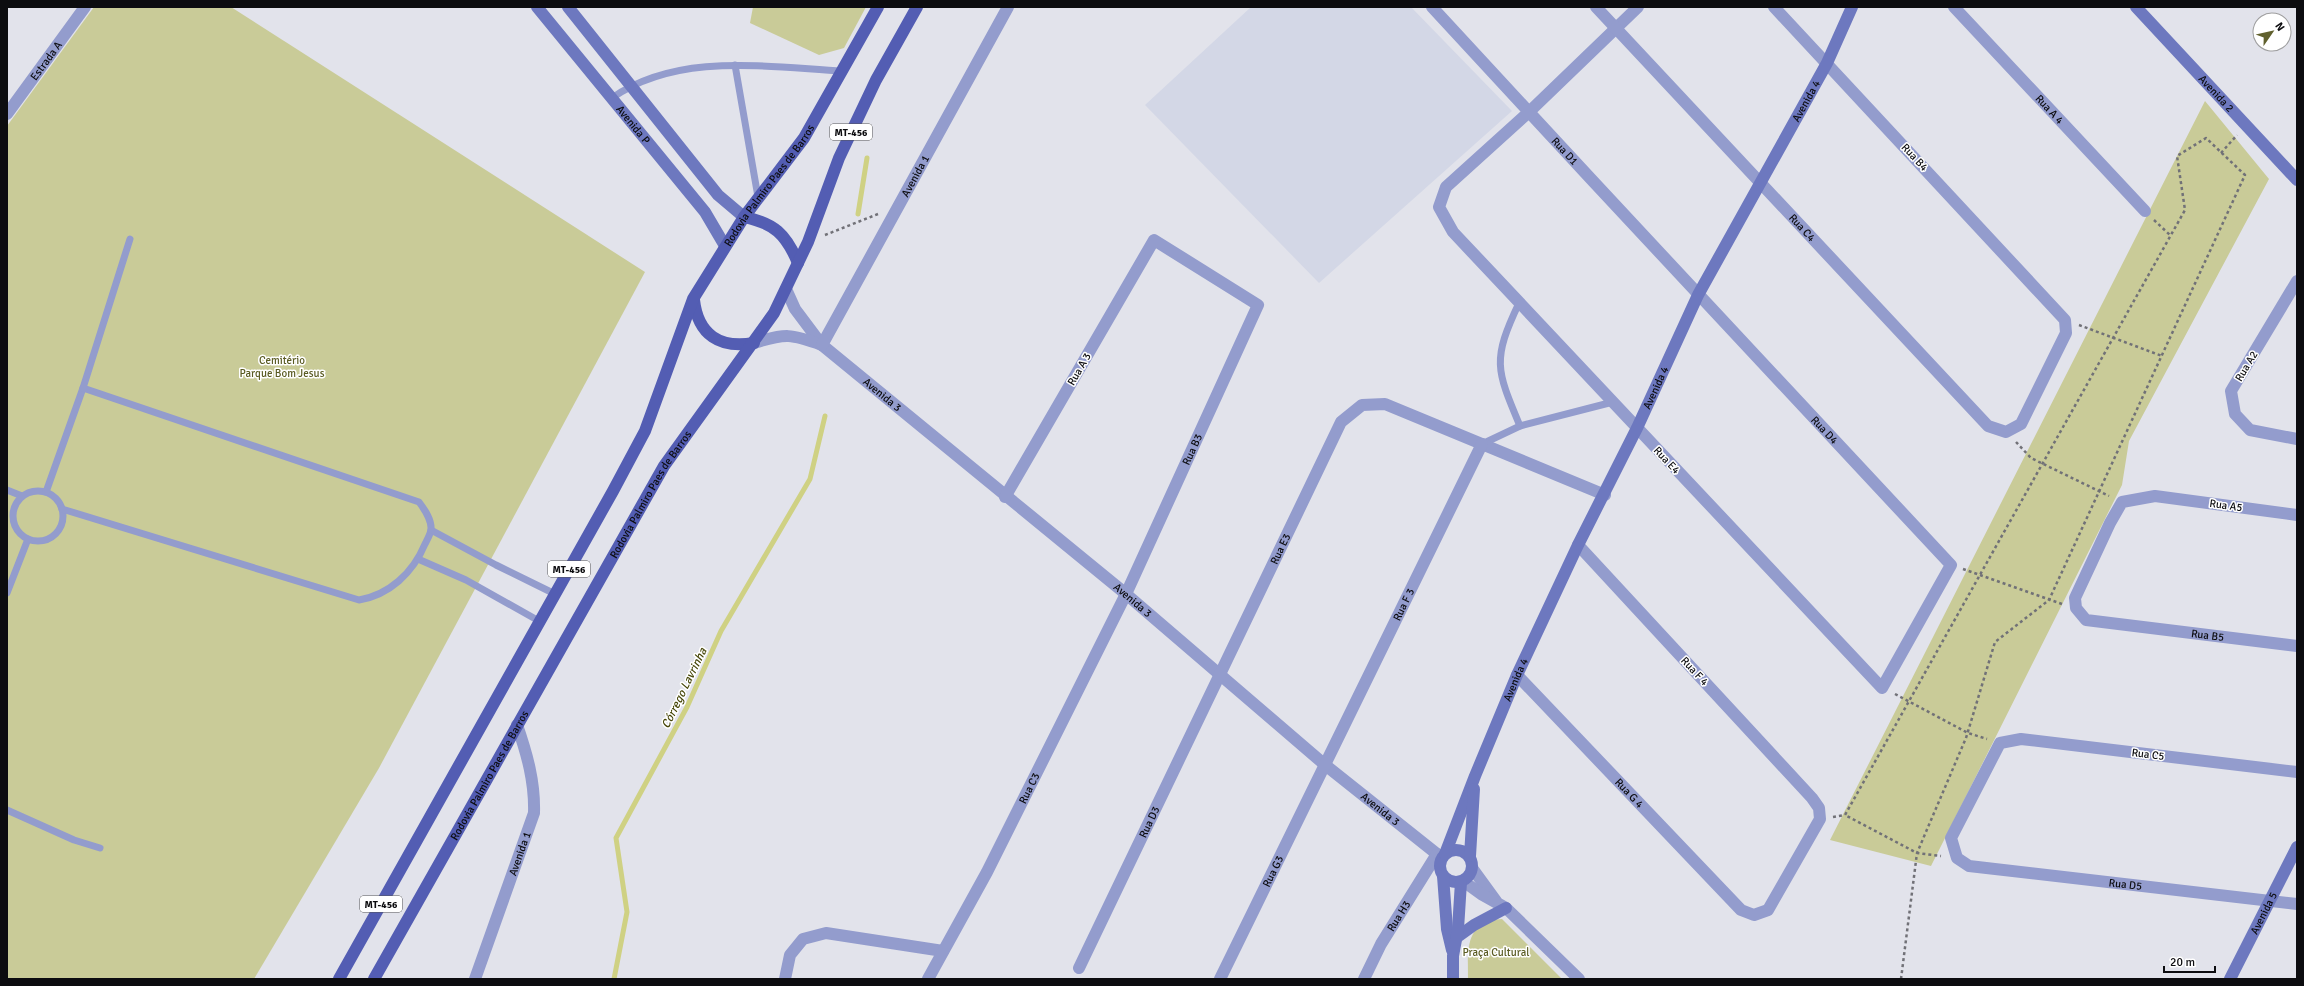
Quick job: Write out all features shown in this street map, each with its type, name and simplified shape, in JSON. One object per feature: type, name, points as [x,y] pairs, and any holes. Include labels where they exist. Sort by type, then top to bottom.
[{"type":"main road","name":"Rodovia Palmiro Paes de Barros","points":[[339,979],[555,594],[644,431],[694,299],[744,217],[804,138],[878,7]]},
{"type":"main road","name":"Rodovia Palmiro Paes de Barros","points":[[374,979],[664,466],[754,343],[774,313],[808,242],[839,158],[876,80],[918,7]]},
{"type":"main road","points":[[744,217],[762,221],[778,230],[790,245],[798,263]]},
{"type":"main road","points":[[694,299],[695,313],[702,326],[712,337],[725,344],[739,346],[754,343]]},
{"type":"street","name":"Estrada A","points":[[7,114],[85,7]]},
{"type":"street","name":"Avenida P","points":[[537,7],[705,212],[725,246]]},
{"type":"street","name":"Avenida P","points":[[568,7],[718,195],[744,217]]},
{"type":"street","name":"Avenida 1","points":[[822,345],[1008,7]]},
{"type":"street","name":"Rua D1","points":[[1432,7],[1698,295]]},
{"type":"street","name":"Rua C4","points":[[1596,7],[1988,426],[2006,432]]},
{"type":"street","name":"Rua E4","points":[[1638,7],[1529,112],[1446,187],[1439,207],[1453,232],[1519,304],[1882,688]]},
{"type":"street","name":"Rua B4","points":[[1774,7],[2055,307],[2065,320]]},
{"type":"street","name":"Avenida 4","points":[[1441,855],[1517,676],[1578,545],[1605,495],[1637,428],[1698,295],[1762,183],[1827,63],[1852,7]]},
{"type":"street","name":"Rua A 4","points":[[1954,7],[2145,211]]},
{"type":"street","name":"Avenida 2","points":[[2136,7],[2297,180]]},
{"type":"street","name":"Rua A 3","points":[[1005,497],[1154,240],[1258,305]]},
{"type":"street","name":"Rua A2","points":[[2297,281],[2231,391],[2235,414],[2250,430],[2297,439]]},
{"type":"street","points":[[786,289],[795,309],[822,345]]},
{"type":"street","name":"Rua D4","points":[[1698,295],[1951,565]]},
{"type":"street","name":"Rua B3","points":[[1126,594],[1258,305]]},
{"type":"street","points":[[2006,432],[2021,424],[2066,333],[2065,320]]},
{"type":"street","points":[[754,343],[780,335],[790,335],[822,345]]},
{"type":"street","name":"Avenida 3","points":[[822,345],[1005,497],[1126,594],[1324,764],[1441,855]]},
{"type":"street","name":"Rua E3","points":[[1220,676],[1341,422],[1362,405],[1386,404],[1482,444]]},
{"type":"street","points":[[1482,444],[1605,495]]},
{"type":"street","name":"Rua F 3","points":[[1324,764],[1482,444]]},
{"type":"street","name":"Rua A5","points":[[2122,502],[2155,496],[2297,514]]},
{"type":"street","points":[[2076,608],[2076,598],[2110,523],[2122,502]]},
{"type":"street","name":"Rua F 4","points":[[1578,545],[1812,798],[1819,808],[1820,819],[1768,910],[1754,915],[1740,910]]},
{"type":"street","points":[[1882,688],[1951,565]]},
{"type":"street","name":"Rua C3","points":[[928,979],[987,872],[1126,594]]},
{"type":"street","name":"Rua B5","points":[[2076,608],[2086,620],[2118,626],[2297,646]]},
{"type":"street","name":"Rua D3","points":[[1078,968],[1220,676]]},
{"type":"street","name":"Rua G 4","points":[[1517,676],[1740,910]]},
{"type":"street","name":"Avenida 1","points":[[475,979],[534,813],[534,793],[528,759],[517,725]]},
{"type":"street","name":"Rua C5","points":[[2000,743],[2021,739],[2297,772]]},
{"type":"street","points":[[1957,858],[1951,838],[2000,743]]},
{"type":"street","name":"Rua G3","points":[[1220,979],[1324,764]]},
{"type":"street","name":"Avenida 4","points":[[1471,862],[1474,776]]},
{"type":"street","name":"Avenida 5","points":[[2230,979],[2297,847]]},
{"type":"street","points":[[1453,956],[1447,929],[1443,876],[1440,864],[1441,855],[1453,850],[1462,851],[1502,906],[1579,979]]},
{"type":"street","name":"Rua H3","points":[[1364,979],[1381,944],[1441,855]]},
{"type":"street","name":"Rua D5","points":[[1957,858],[1969,866],[2297,904]]},
{"type":"street","points":[[1453,979],[1453,956],[1462,881],[1470,875],[1471,862]]},
{"type":"street","points":[[1443,876],[1448,880],[1462,881],[1502,906]]},
{"type":"street","points":[[1456,938],[1502,906]]},
{"type":"street","points":[[784,979],[790,956],[803,939],[826,933],[943,951]]},
{"type":"lane","points":[[612,98],[630,85],[662,74],[698,67],[735,65],[843,71]]},
{"type":"lane","points":[[735,65],[758,197]]},
{"type":"lane","points":[[46,492],[83,388],[130,239]]},
{"type":"lane","points":[[1519,304],[1504,335],[1499,358],[1504,389],[1520,426]]},
{"type":"lane","points":[[62,509],[359,600],[373,597],[393,586],[418,559],[431,530],[428,515],[419,502],[83,388]]},
{"type":"lane","points":[[1482,444],[1520,426],[1613,402]]},
{"type":"lane","points":[[7,490],[22,496]]},
{"type":"lane","points":[[30,492],[46,492],[54,496],[62,509],[62,525],[52,537],[36,541],[28,539],[21,534],[14,519],[14,511],[22,496],[30,492]]},
{"type":"lane","points":[[431,530],[496,565],[555,594]]},
{"type":"lane","points":[[7,593],[28,539]]},
{"type":"lane","points":[[418,559],[466,580],[539,621]]},
{"type":"lane","points":[[7,810],[74,840],[100,848]]},
{"type":"path","points":[[2221,153],[2246,126]]},
{"type":"path","points":[[1901,979],[1917,853],[1968,733],[1995,642],[2049,600],[2245,175],[2206,138],[2177,156],[2185,210],[1845,816],[1917,853],[1957,858]]},
{"type":"path","points":[[808,242],[882,212],[900,202]]},
{"type":"path","points":[[2145,211],[2171,236]]},
{"type":"path","points":[[2065,320],[2162,356]]},
{"type":"path","points":[[2006,432],[2031,458],[2122,502]]},
{"type":"path","points":[[1951,565],[2049,600],[2076,608]]},
{"type":"path","points":[[1882,688],[1968,733],[2000,743]]},
{"type":"shaded area","points":[[1251,7],[1411,7],[1512,111],[1319,283],[1145,105]]},
{"type":"green space","name":"Cemitério Parque Bom Jesus","points":[[94,7],[231,7],[645,272],[379,768],[254,979],[7,979],[7,126]]},
{"type":"green space","points":[[753,7],[866,7],[844,48],[819,55],[750,23]]},
{"type":"green space","points":[[2205,101],[2269,179],[2129,441],[2122,485],[1931,866],[1830,840]]},
{"type":"green space","name":"Praça Cultural","points":[[1502,919],[1562,979],[1468,979],[1469,948],[1475,931],[1481,925],[1490,921]]},
{"type":"waterway","name":"Córrego Lavrinha","points":[[858,214],[867,158]]},
{"type":"waterway","name":"Córrego Lavrinha","points":[[614,979],[627,912],[616,838],[687,707],[721,631],[810,479],[825,416]]}]
